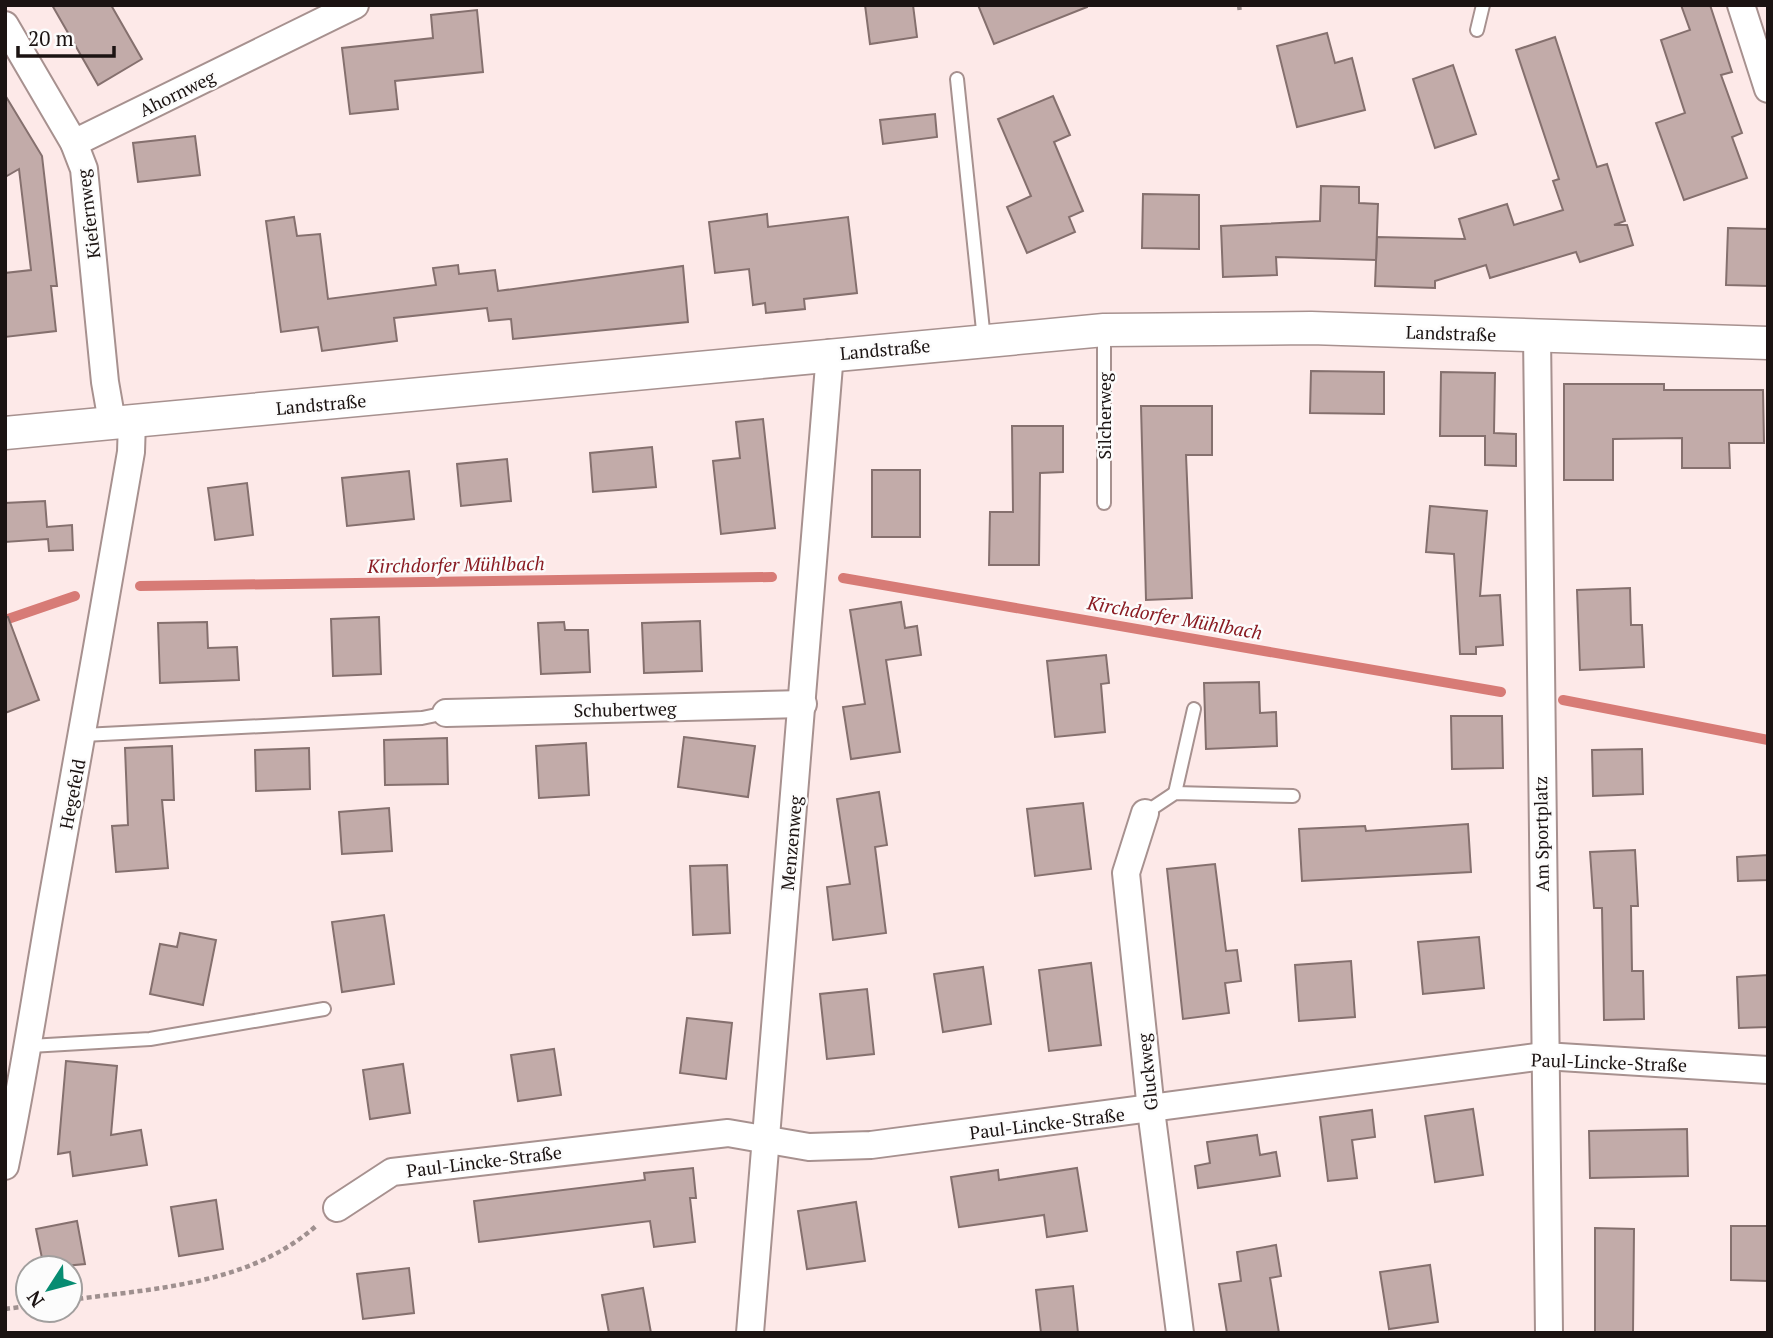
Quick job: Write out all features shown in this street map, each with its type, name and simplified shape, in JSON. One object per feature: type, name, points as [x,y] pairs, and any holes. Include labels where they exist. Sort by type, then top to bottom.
[{"type":"street","name":"Ahornweg","points":[[74,143],[355,5]]},
{"type":"street","points":[[1741,5],[1768,89]]},
{"type":"street","name":"Kiefernweg","points":[[5,25],[74,143],[84,169],[105,382],[122,422]]},
{"type":"street","name":"Landstraße","points":[[5,433],[831,353],[1104,330],[1311,328],[1768,343]]},
{"type":"street","name":"Am Sportplatz","points":[[1537,335],[1549,1333]]},
{"type":"street","name":"Menzenweg","points":[[750,1333],[831,353]]},
{"type":"street","name":"Hegefeld","points":[[5,1166],[30,1046],[53,896],[131,452],[122,422]]},
{"type":"street","name":"Schubertweg","points":[[446,713],[803,704]]},
{"type":"street","name":"Gluckweg","points":[[1145,813],[1126,873],[1151,1110],[1180,1333]]},
{"type":"street","name":"Paul-Lincke-Straße","points":[[337,1208],[392,1172],[728,1133],[809,1147],[871,1145],[1544,1056],[1768,1070]]},
{"type":"lane","points":[[1477,30],[1483,5]]},
{"type":"lane","points":[[957,79],[984,340]]},
{"type":"lane","name":"Silcherweg","points":[[1104,330],[1104,503]]},
{"type":"lane","points":[[1175,793],[1194,709]]},
{"type":"lane","points":[[83,735],[422,718],[446,713]]},
{"type":"lane","points":[[1145,813],[1175,793],[1293,796]]},
{"type":"lane","points":[[30,1046],[150,1039],[324,1009]]},
{"type":"path","points":[[1238,5],[1240,13]]},
{"type":"path","points":[[84,1298],[214,1280],[296,1244],[337,1208]]},
{"type":"building","points":[[52,5],[111,5],[142,59],[98,85]]},
{"type":"building","points":[[865,5],[913,5],[917,37],[870,44]]},
{"type":"building","points":[[978,5],[1087,5],[1087,7],[994,44]]},
{"type":"building","points":[[1681,5],[1710,5],[1732,72],[1721,75],[1742,133],[1732,137],[1747,178],[1684,200],[1656,123],[1685,113],[1661,40],[1690,30]]},
{"type":"building","points":[[477,10],[483,72],[395,81],[398,109],[350,114],[342,48],[433,38],[431,15]]},
{"type":"building","points":[[1327,33],[1335,63],[1352,58],[1365,110],[1297,127],[1277,46]]},
{"type":"building","points":[[1555,37],[1597,167],[1607,164],[1625,221],[1614,225],[1627,225],[1633,245],[1580,262],[1576,252],[1490,278],[1486,265],[1435,281],[1435,288],[1375,286],[1377,237],[1465,239],[1459,219],[1507,204],[1514,225],[1563,210],[1553,181],[1559,179],[1516,50]]},
{"type":"building","points":[[1453,65],[1476,134],[1435,148],[1413,79]]},
{"type":"building","points":[[5,95],[42,156],[57,286],[51,286],[56,331],[5,337],[5,273],[31,270],[19,169],[5,177]]},
{"type":"building","points":[[1053,96],[1070,135],[1054,142],[1083,211],[1069,217],[1075,232],[1027,253],[1007,207],[1031,196],[998,119]]},
{"type":"building","points":[[935,114],[937,137],[883,144],[880,120]]},
{"type":"building","points":[[195,136],[200,175],[138,182],[133,143]]},
{"type":"building","points":[[1321,186],[1359,187],[1359,203],[1378,204],[1376,260],[1276,257],[1277,275],[1223,277],[1221,226],[1320,221]]},
{"type":"building","points":[[1143,194],[1199,195],[1199,249],[1142,248]]},
{"type":"building","points":[[767,214],[768,227],[848,217],[857,293],[804,299],[805,309],[766,313],[765,303],[753,305],[749,269],[715,273],[709,222]]},
{"type":"building","points":[[294,217],[297,236],[320,234],[328,299],[436,285],[433,268],[458,265],[459,274],[495,270],[498,291],[683,266],[688,322],[513,339],[511,319],[489,321],[487,308],[394,318],[397,341],[322,351],[318,327],[281,332],[266,221]]},
{"type":"building","points":[[1728,228],[1768,229],[1768,286],[1726,285]]},
{"type":"building","points":[[1311,371],[1384,372],[1384,414],[1310,413]]},
{"type":"building","points":[[1441,372],[1495,373],[1494,433],[1516,434],[1516,466],[1485,465],[1485,436],[1440,436]]},
{"type":"building","points":[[1564,384],[1664,384],[1664,390],[1763,390],[1764,443],[1729,443],[1730,468],[1682,468],[1682,438],[1613,439],[1613,480],[1564,480]]},
{"type":"building","points":[[1141,406],[1212,406],[1212,455],[1186,455],[1192,598],[1146,600]]},
{"type":"building","points":[[763,419],[775,528],[721,534],[713,461],[740,458],[736,422]]},
{"type":"building","points":[[1012,426],[1063,426],[1063,472],[1040,473],[1039,565],[989,565],[990,512],[1013,512]]},
{"type":"building","points":[[652,447],[656,487],[593,492],[590,453]]},
{"type":"building","points":[[507,459],[511,501],[461,506],[457,464]]},
{"type":"building","points":[[872,470],[920,470],[920,537],[872,537]]},
{"type":"building","points":[[409,471],[414,519],[347,526],[342,478]]},
{"type":"building","points":[[247,483],[253,535],[215,540],[208,488]]},
{"type":"building","points":[[45,501],[47,527],[72,525],[73,550],[49,551],[48,539],[5,542],[5,503]]},
{"type":"building","points":[[1430,506],[1487,511],[1480,596],[1500,595],[1503,645],[1476,647],[1476,654],[1460,654],[1454,554],[1426,552]]},
{"type":"building","points":[[1630,588],[1631,625],[1642,625],[1644,667],[1580,670],[1577,590]]},
{"type":"building","points":[[901,602],[905,628],[917,626],[921,655],[886,660],[900,752],[851,759],[843,707],[865,704],[850,610]]},
{"type":"building","points":[[5,617],[8,617],[39,700],[5,713]]},
{"type":"building","points":[[379,617],[381,674],[333,676],[331,619]]},
{"type":"building","points":[[700,621],[702,671],[644,673],[642,623]]},
{"type":"building","points":[[207,622],[208,648],[237,647],[239,680],[160,683],[158,623]]},
{"type":"building","points":[[564,622],[565,630],[588,630],[590,672],[541,674],[538,623]]},
{"type":"building","points":[[1106,655],[1109,683],[1101,684],[1105,732],[1055,737],[1047,661]]},
{"type":"building","points":[[1259,682],[1260,713],[1276,712],[1277,746],[1206,749],[1204,683]]},
{"type":"building","points":[[1451,716],[1502,716],[1503,768],[1452,769]]},
{"type":"building","points":[[684,737],[755,746],[748,797],[678,787]]},
{"type":"building","points":[[447,738],[448,784],[385,785],[384,740]]},
{"type":"building","points":[[586,743],[589,795],[539,798],[536,746]]},
{"type":"building","points":[[172,746],[174,800],[162,800],[168,868],[116,872],[112,826],[128,825],[125,748]]},
{"type":"building","points":[[309,748],[310,789],[256,791],[255,750]]},
{"type":"building","points":[[1642,749],[1643,794],[1593,796],[1592,750]]},
{"type":"building","points":[[879,792],[887,845],[875,847],[886,933],[833,940],[827,887],[850,884],[837,799]]},
{"type":"building","points":[[1083,803],[1091,869],[1035,876],[1027,809]]},
{"type":"building","points":[[389,808],[392,851],[342,854],[339,812]]},
{"type":"building","points":[[1468,824],[1471,872],[1302,881],[1299,829],[1365,826],[1366,831]]},
{"type":"building","points":[[1635,850],[1638,906],[1631,906],[1632,971],[1643,971],[1644,1019],[1604,1020],[1602,908],[1594,908],[1590,852]]},
{"type":"building","points":[[1768,855],[1768,880],[1738,881],[1737,857]]},
{"type":"building","points":[[1215,864],[1226,951],[1237,950],[1241,981],[1225,983],[1229,1013],[1183,1019],[1167,869]]},
{"type":"building","points":[[727,865],[730,933],[693,935],[690,866]]},
{"type":"building","points":[[384,915],[394,984],[342,992],[332,922]]},
{"type":"building","points":[[180,933],[216,940],[203,1005],[150,994],[160,944],[177,947]]},
{"type":"building","points":[[1479,937],[1484,988],[1423,994],[1418,942]]},
{"type":"building","points":[[1351,961],[1355,1017],[1299,1021],[1295,965]]},
{"type":"building","points":[[1091,963],[1101,1045],[1049,1051],[1039,970]]},
{"type":"building","points":[[983,967],[991,1024],[943,1032],[934,974]]},
{"type":"building","points":[[1768,975],[1768,1027],[1739,1028],[1737,977]]},
{"type":"building","points":[[867,989],[874,1054],[827,1059],[820,994]]},
{"type":"building","points":[[687,1018],[732,1023],[726,1079],[680,1073]]},
{"type":"building","points":[[554,1049],[561,1095],[518,1101],[511,1055]]},
{"type":"building","points":[[66,1061],[117,1066],[111,1135],[141,1130],[147,1165],[73,1176],[70,1152],[58,1154]]},
{"type":"building","points":[[403,1064],[410,1113],[370,1119],[363,1070]]},
{"type":"building","points":[[1473,1109],[1483,1175],[1435,1182],[1425,1116]]},
{"type":"building","points":[[1372,1110],[1375,1137],[1352,1140],[1357,1178],[1328,1181],[1320,1117]]},
{"type":"building","points":[[1687,1129],[1688,1176],[1590,1178],[1589,1131]]},
{"type":"building","points":[[1257,1135],[1260,1155],[1276,1152],[1280,1176],[1198,1188],[1195,1166],[1210,1163],[1207,1142]]},
{"type":"building","points":[[693,1168],[696,1198],[690,1198],[695,1242],[654,1247],[650,1221],[479,1242],[474,1201],[645,1180],[644,1173]]},
{"type":"building","points":[[1077,1168],[1087,1231],[1047,1237],[1044,1215],[959,1227],[951,1177],[998,1170],[999,1180]]},
{"type":"building","points":[[216,1200],[223,1249],[179,1256],[171,1207]]},
{"type":"building","points":[[856,1202],[865,1261],[807,1269],[798,1211]]},
{"type":"building","points":[[77,1221],[83,1254],[41,1254],[36,1229]]},
{"type":"building","points":[[1731,1226],[1768,1226],[1768,1281],[1731,1280]]},
{"type":"building","points":[[1595,1228],[1634,1229],[1633,1333],[1595,1333]]},
{"type":"building","points":[[1276,1245],[1281,1276],[1270,1278],[1279,1333],[1227,1333],[1219,1284],[1241,1281],[1237,1252]]},
{"type":"building","points":[[1430,1265],[1438,1322],[1389,1329],[1380,1272]]},
{"type":"building","points":[[409,1268],[414,1313],[363,1319],[357,1274]]},
{"type":"building","points":[[1073,1286],[1078,1333],[1041,1333],[1036,1290]]},
{"type":"building","points":[[643,1288],[651,1333],[609,1333],[602,1295]]},
{"type":"waterway","name":"Kirchdorfer Mühlbach","points":[[140,586],[772,577]]},
{"type":"waterway","name":"Kirchdorfer Mühlbach","points":[[843,578],[1501,692]]},
{"type":"waterway","name":"Kirchdorfer Mühlbach","points":[[5,620],[75,596]]},
{"type":"waterway","name":"Kirchdorfer Mühlbach","points":[[1563,700],[1768,740]]}]
